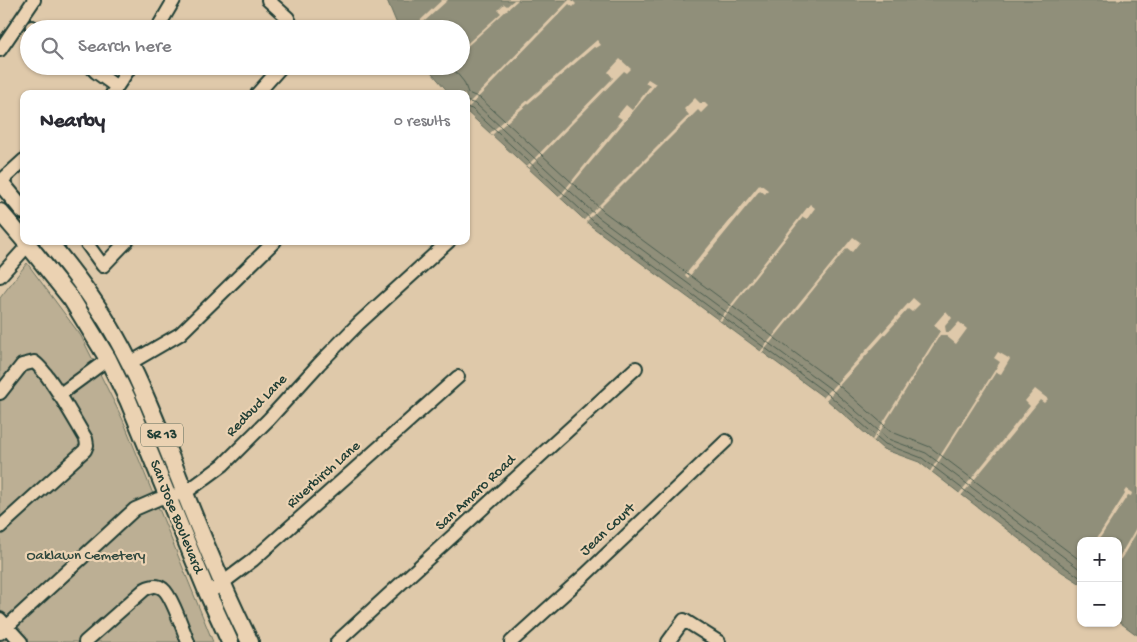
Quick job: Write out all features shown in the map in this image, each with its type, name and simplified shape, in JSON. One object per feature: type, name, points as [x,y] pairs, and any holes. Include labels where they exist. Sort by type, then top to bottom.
[{"type":"main road","points":[[0,182],[20,207]]},
{"type":"main road","name":"San Jose Boulevard","points":[[0,212],[20,236]]},
{"type":"main road","name":"San Jose Boulevard","points":[[27,245],[72,300],[108,359],[128,400],[208,594],[230,642]]},
{"type":"main road","name":"San Jose Boulevard","points":[[51,245],[92,299],[130,363],[148,401],[223,584],[250,642]]},
{"type":"street","points":[[20,20],[34,0]]},
{"type":"street","points":[[162,20],[174,0]]},
{"type":"street","points":[[268,0],[289,20]]},
{"type":"street","points":[[0,50],[20,21]]},
{"type":"street","points":[[99,75],[115,90],[125,75]]},
{"type":"street","points":[[261,90],[274,75]]},
{"type":"street","points":[[0,182],[20,164]]},
{"type":"street","points":[[0,276],[23,245]]},
{"type":"street","points":[[87,245],[103,266],[123,245]]},
{"type":"street","points":[[130,363],[180,334],[271,245]]},
{"type":"street","name":"Redbud Lane","points":[[2,626],[135,509],[158,499],[185,493],[229,458],[269,419],[319,364],[360,323],[444,245]]},
{"type":"street","points":[[59,395],[108,359]]},
{"type":"street","points":[[0,393],[22,365],[34,362],[39,366],[59,395],[86,439],[87,445],[86,450],[0,527]]},
{"type":"street","name":"San Amaro Road","points":[[337,642],[636,368]]},
{"type":"street","name":"Riverbirch Lane","points":[[208,594],[253,560],[458,377]]},
{"type":"street","name":"Jean Court","points":[[510,642],[592,568],[726,441]]},
{"type":"street","points":[[85,642],[145,589],[154,585],[162,588],[168,594],[188,642]]},
{"type":"street","points":[[668,642],[684,620],[718,642]]},
{"type":"street","points":[[2,626],[21,642]]},
{"type":"green space","name":"Oaklawn Cemetery","points":[[27,263],[81,336],[123,420],[213,642],[0,642],[0,298]]},
{"type":"water","points":[[387,0],[1137,0],[1137,635],[1122,624],[1122,537],[1077,537],[1077,581],[1062,572],[919,462],[883,449],[826,399],[591,226],[470,115],[470,90],[447,90],[434,75],[470,75],[470,20],[395,20]]},
{"type":"pier","points":[[442,0],[448,0],[426,20],[421,20]]},
{"type":"pier","points":[[514,0],[518,0],[470,44],[470,41],[501,13],[498,10],[504,4],[507,6]]},
{"type":"pier","points":[[569,0],[576,4],[573,7],[569,4],[470,106],[470,102]]},
{"type":"pier","points":[[597,40],[601,45],[596,48],[594,47],[492,135],[490,133]]},
{"type":"pier","points":[[620,59],[631,69],[627,73],[624,71],[529,168],[527,166],[613,78],[608,72]]},
{"type":"pier","points":[[648,79],[656,84],[560,199],[558,198],[622,119],[617,116],[626,105],[632,110],[650,86],[645,83]]},
{"type":"pier","points":[[695,98],[701,104],[704,102],[708,106],[701,113],[698,110],[585,223],[583,221],[689,115],[684,109]]},
{"type":"pier","points":[[760,184],[768,190],[765,194],[760,190],[688,278],[685,275]]},
{"type":"pier","points":[[810,204],[815,208],[807,219],[803,217],[721,321],[719,320]]},
{"type":"pier","points":[[853,237],[860,242],[852,252],[847,248],[762,353],[760,352]]},
{"type":"pier","points":[[913,298],[920,304],[912,312],[908,309],[826,400],[823,398]]},
{"type":"pier","points":[[946,311],[952,318],[945,326],[946,332],[950,332],[959,322],[967,329],[956,344],[945,335],[940,335],[874,441],[872,440],[940,331],[934,325]]},
{"type":"pier","points":[[998,352],[1010,359],[1001,374],[996,372],[931,474],[929,473],[1000,362],[994,358]]},
{"type":"pier","points":[[1035,389],[1048,399],[1044,403],[1040,400],[960,497],[958,495],[1030,406],[1025,401]]},
{"type":"pier","points":[[1126,489],[1132,493],[1131,496],[1128,495],[1101,537],[1098,537],[1125,494]]},
{"type":"pier","points":[[1137,526],[1137,532],[1122,557],[1122,552]]}]
